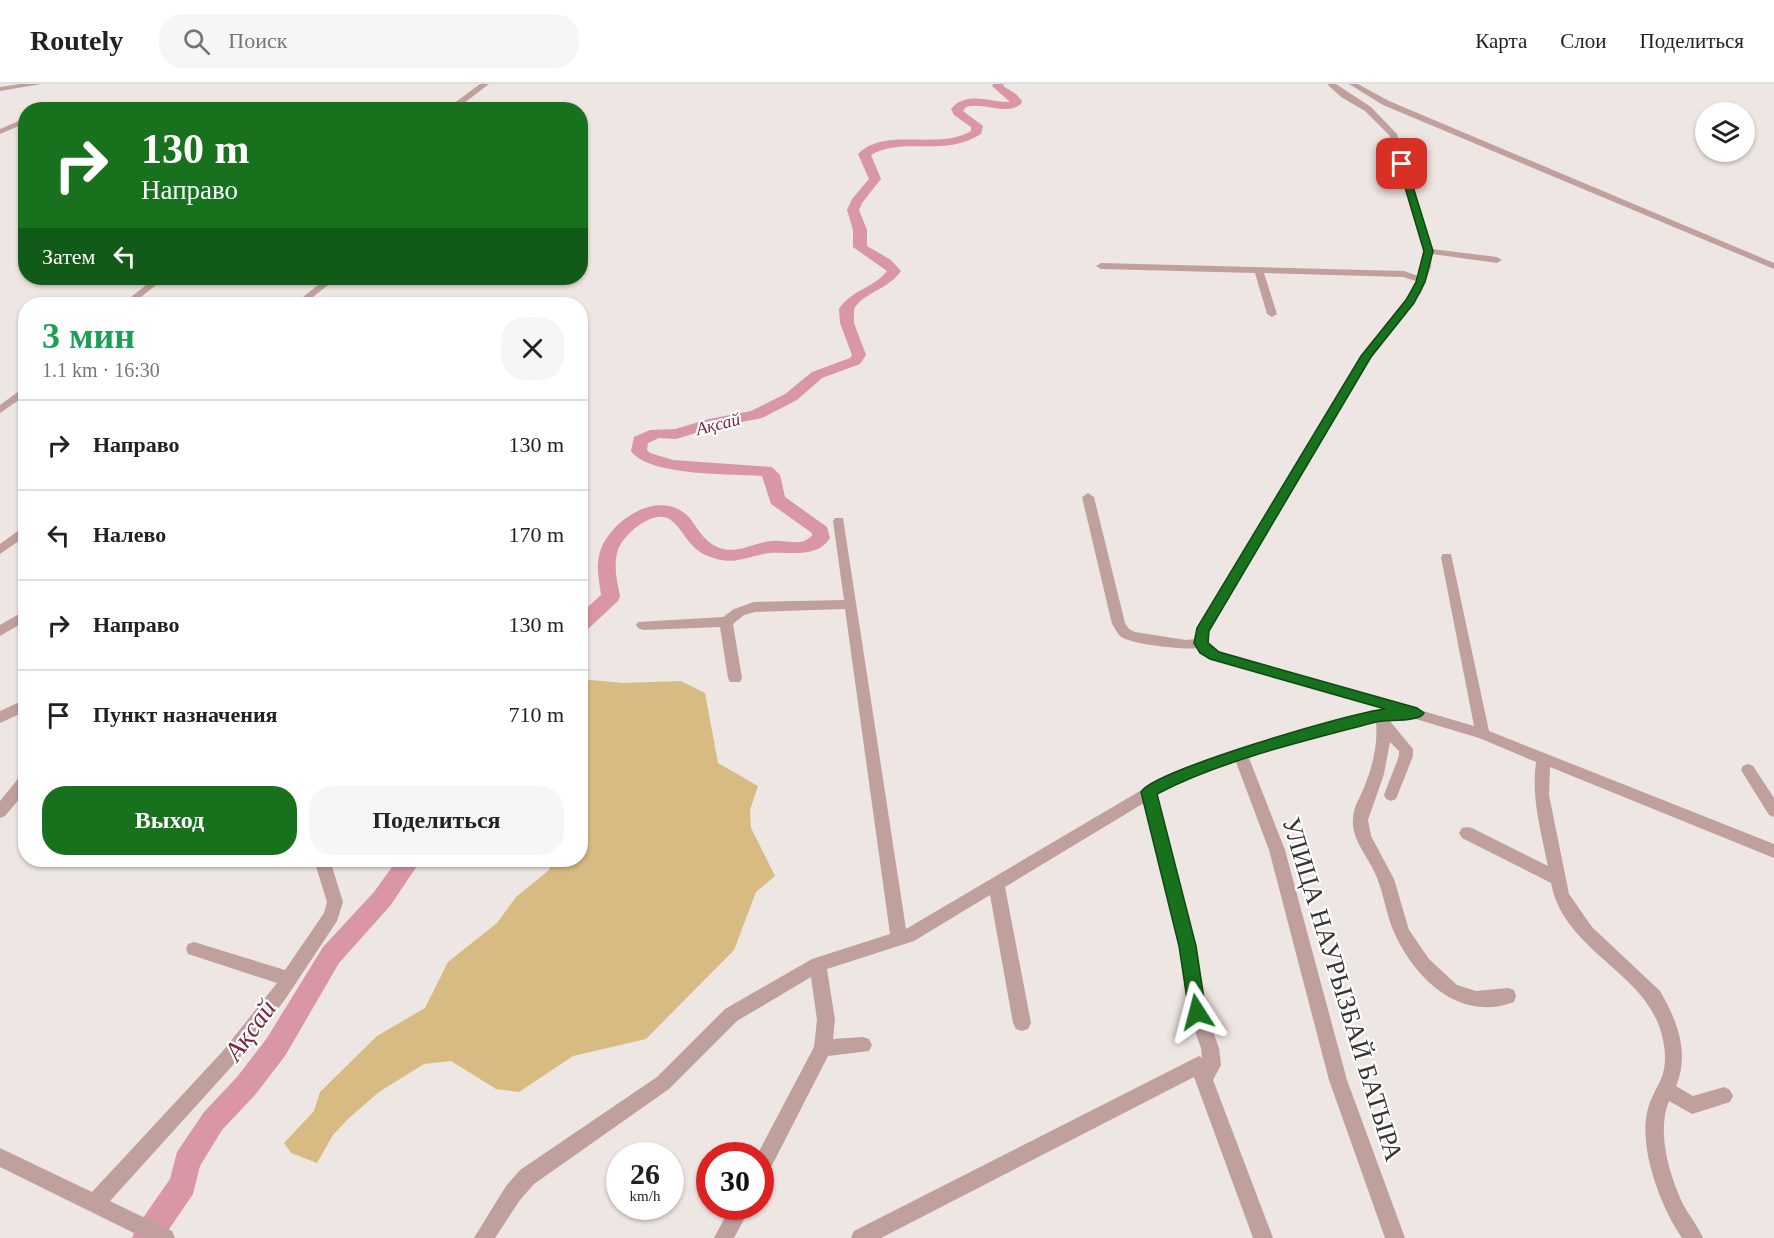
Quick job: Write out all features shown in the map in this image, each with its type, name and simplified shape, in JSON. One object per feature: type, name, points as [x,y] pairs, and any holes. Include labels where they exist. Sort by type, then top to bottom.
[{"type":"street","points":[[0,89],[36,84]]},
{"type":"street","points":[[460,102],[485,84]]},
{"type":"street","points":[[1331,84],[1344,95],[1368,109],[1393,134],[1428,251],[1421,280],[1410,301],[1366,356],[1202,631],[1201,643],[1205,650],[1215,655],[1483,734],[1774,851]]},
{"type":"street","points":[[1353,84],[1386,103],[1774,266]]},
{"type":"street","points":[[0,132],[18,124]]},
{"type":"street","points":[[1428,251],[1497,260]]},
{"type":"street","points":[[1101,266],[1404,274],[1421,280]]},
{"type":"street","points":[[1260,271],[1272,314]]},
{"type":"street","points":[[136,297],[151,285]]},
{"type":"street","points":[[308,297],[323,285]]},
{"type":"street","points":[[0,410],[18,395]]},
{"type":"street","points":[[1088,497],[1119,624],[1124,632],[1132,636],[1186,645],[1201,643]]},
{"type":"street","points":[[839,521],[899,939]]},
{"type":"street","points":[[0,550],[18,535]]},
{"type":"street","points":[[1447,557],[1483,734]]},
{"type":"street","points":[[642,625],[726,622],[739,612],[754,607],[851,604]]},
{"type":"street","points":[[0,631],[18,620]]},
{"type":"street","points":[[726,622],[735,678]]},
{"type":"street","points":[[0,718],[18,708]]},
{"type":"street","points":[[484,1238],[513,1193],[527,1177],[663,1083],[731,1015],[818,964],[899,939],[929,925],[1172,779],[1278,742],[1417,713]]},
{"type":"street","points":[[1383,721],[1406,749],[1406,756],[1390,795]]},
{"type":"street","points":[[1383,721],[1374,782],[1363,807],[1360,822],[1364,838],[1385,877],[1403,936],[1432,976],[1448,989],[1471,998],[1508,996]]},
{"type":"street","name":"УЛИЦА НАУРЫЗБАЙ БАТЫРА","points":[[1241,756],[1277,850],[1338,1080],[1395,1238]]},
{"type":"street","points":[[1544,759],[1541,779],[1542,795],[1561,895],[1586,932],[1654,997],[1662,1010],[1672,1041],[1674,1062],[1655,1119],[1660,1166],[1675,1209],[1693,1238]]},
{"type":"street","points":[[1748,770],[1774,811]]},
{"type":"street","points":[[0,812],[18,789]]},
{"type":"street","points":[[1149,792],[1187,946],[1197,1012],[1210,1048],[1212,1065],[1204,1079]]},
{"type":"street","points":[[1467,833],[1558,879]]},
{"type":"street","points":[[96,1204],[132,1159],[206,1084],[249,1035],[331,916],[335,902],[324,867]]},
{"type":"street","points":[[996,884],[1022,1023]]},
{"type":"street","points":[[194,949],[288,979]]},
{"type":"street","points":[[774,1142],[823,1048],[826,1020],[818,964]]},
{"type":"street","points":[[823,1048],[863,1045]]},
{"type":"street","points":[[861,1238],[1198,1065],[1263,1238]]},
{"type":"street","points":[[1665,1089],[1692,1105],[1725,1096]]},
{"type":"street","points":[[0,1157],[163,1237]]},
{"type":"street","points":[[724,1238],[734,1220]]},
{"type":"shaded area","points":[[588,680],[622,683],[681,681],[705,693],[718,763],[758,786],[750,810],[751,828],[775,876],[756,892],[734,950],[646,1039],[573,1056],[519,1092],[496,1089],[451,1061],[424,1064],[379,1092],[349,1118],[333,1135],[317,1163],[291,1153],[284,1143],[314,1111],[320,1092],[377,1036],[425,1008],[448,962],[497,923],[516,897],[549,870],[550,867],[588,867]]},
{"type":"waterway","name":"Ақсай","points":[[588,618],[611,596],[607,563],[614,540],[632,521],[654,512],[666,512],[678,516],[696,540],[711,551],[730,556],[772,547],[805,547],[821,538],[821,531],[777,500],[772,475],[766,471],[673,465],[644,457],[639,451],[640,441],[656,433],[676,434],[709,424],[756,415],[791,397],[817,375],[855,361],[859,355],[847,323],[847,309],[857,297],[883,283],[894,271],[886,263],[860,247],[860,230],[853,210],[856,202],[875,179],[864,154],[876,147],[889,144],[951,143],[965,139],[977,132],[977,126],[958,113],[957,109],[962,104],[969,102],[1008,106],[1015,104],[1014,98],[999,88],[997,86],[999,84]]},
{"type":"waterway","name":"Ақсай","points":[[146,1238],[183,1184],[187,1162],[213,1121],[246,1086],[276,1047],[331,955],[382,899],[405,867]]},
{"type":"route","points":[[1197,1012],[1187,946],[1149,792],[1172,779],[1278,742],[1381,715],[1397,712],[1417,713],[1215,655],[1205,650],[1201,643],[1202,631],[1366,356],[1400,315],[1421,282],[1428,251],[1402,164]]}]
